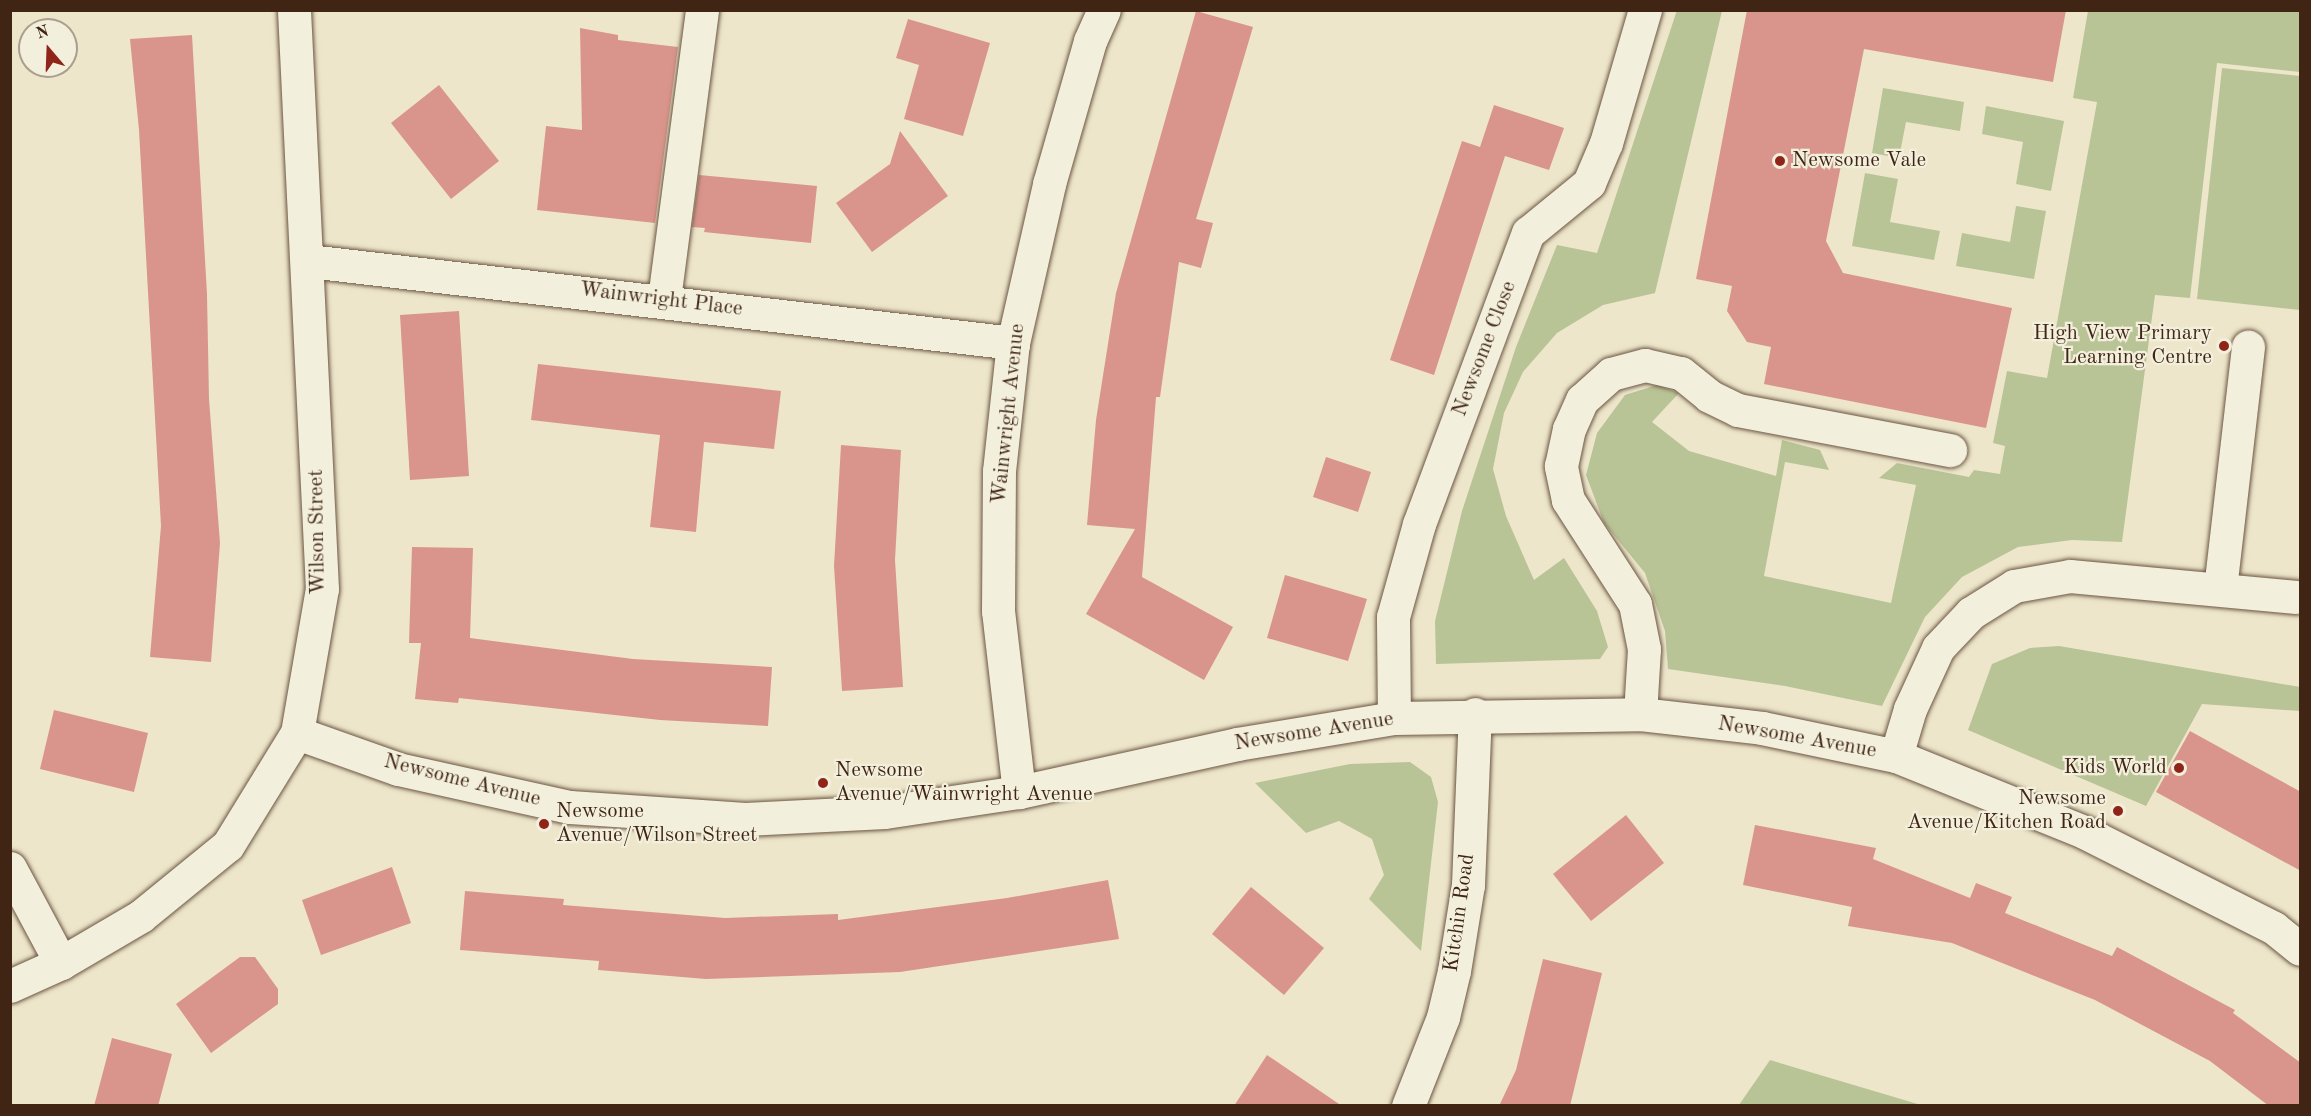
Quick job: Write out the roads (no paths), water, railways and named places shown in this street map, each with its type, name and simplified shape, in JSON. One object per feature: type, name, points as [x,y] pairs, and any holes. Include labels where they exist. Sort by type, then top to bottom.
[{"type":"street","name":"Wilson Street","points":[[10,986],[61,963],[141,916],[228,845],[297,733],[322,589],[309,261],[294,10]]},
{"type":"street","points":[[664,300],[702,10]]},
{"type":"street","name":"Wainwright Avenue","points":[[1019,792],[998,611],[999,471],[1013,343],[1049,184],[1090,41],[1104,10]]},
{"type":"street","name":"Newsome Close","points":[[1394,718],[1393,617],[1419,524],[1528,233],[1589,183],[1606,143],[1645,10]]},
{"type":"street","name":"Wainwright Place","points":[[309,261],[664,300],[1013,343]]},
{"type":"street","points":[[2220,589],[2248,347]]},
{"type":"street","points":[[1640,714],[1644,649],[1635,604],[1568,500],[1561,466],[1569,429],[1582,400],[1611,374],[1645,365],[1681,373],[1709,396],[1738,410],[1950,450]]},
{"type":"street","points":[[1896,756],[1911,709],[1938,648],[1971,613],[2014,586],[2070,576],[2296,597]]},
{"type":"street","name":"Newsome Avenue","points":[[297,733],[398,769],[570,807],[745,819],[885,812],[1019,792],[1237,744],[1394,718],[1475,714],[1640,714],[1762,728],[1896,756],[2084,832],[2274,928],[2301,949]]},
{"type":"street","name":"Kitchin Road","points":[[1408,1106],[1443,1017],[1454,971],[1468,885],[1475,714]]},
{"type":"street","points":[[10,868],[61,963]]},
{"type":"place","name":"Newsome Vale","points":[[1780,161]]},
{"type":"place","name":"High View Primary Learning Centre","points":[[2224,346]]},
{"type":"place","name":"Kids World","points":[[2179,768]]},
{"type":"place","name":"Newsome Avenue/Wainwright Avenue","points":[[823,783]]},
{"type":"place","name":"Newsome Avenue/Kitchen Road","points":[[2118,811]]},
{"type":"place","name":"Newsome Avenue/Wilson Street","points":[[544,824]]}]
